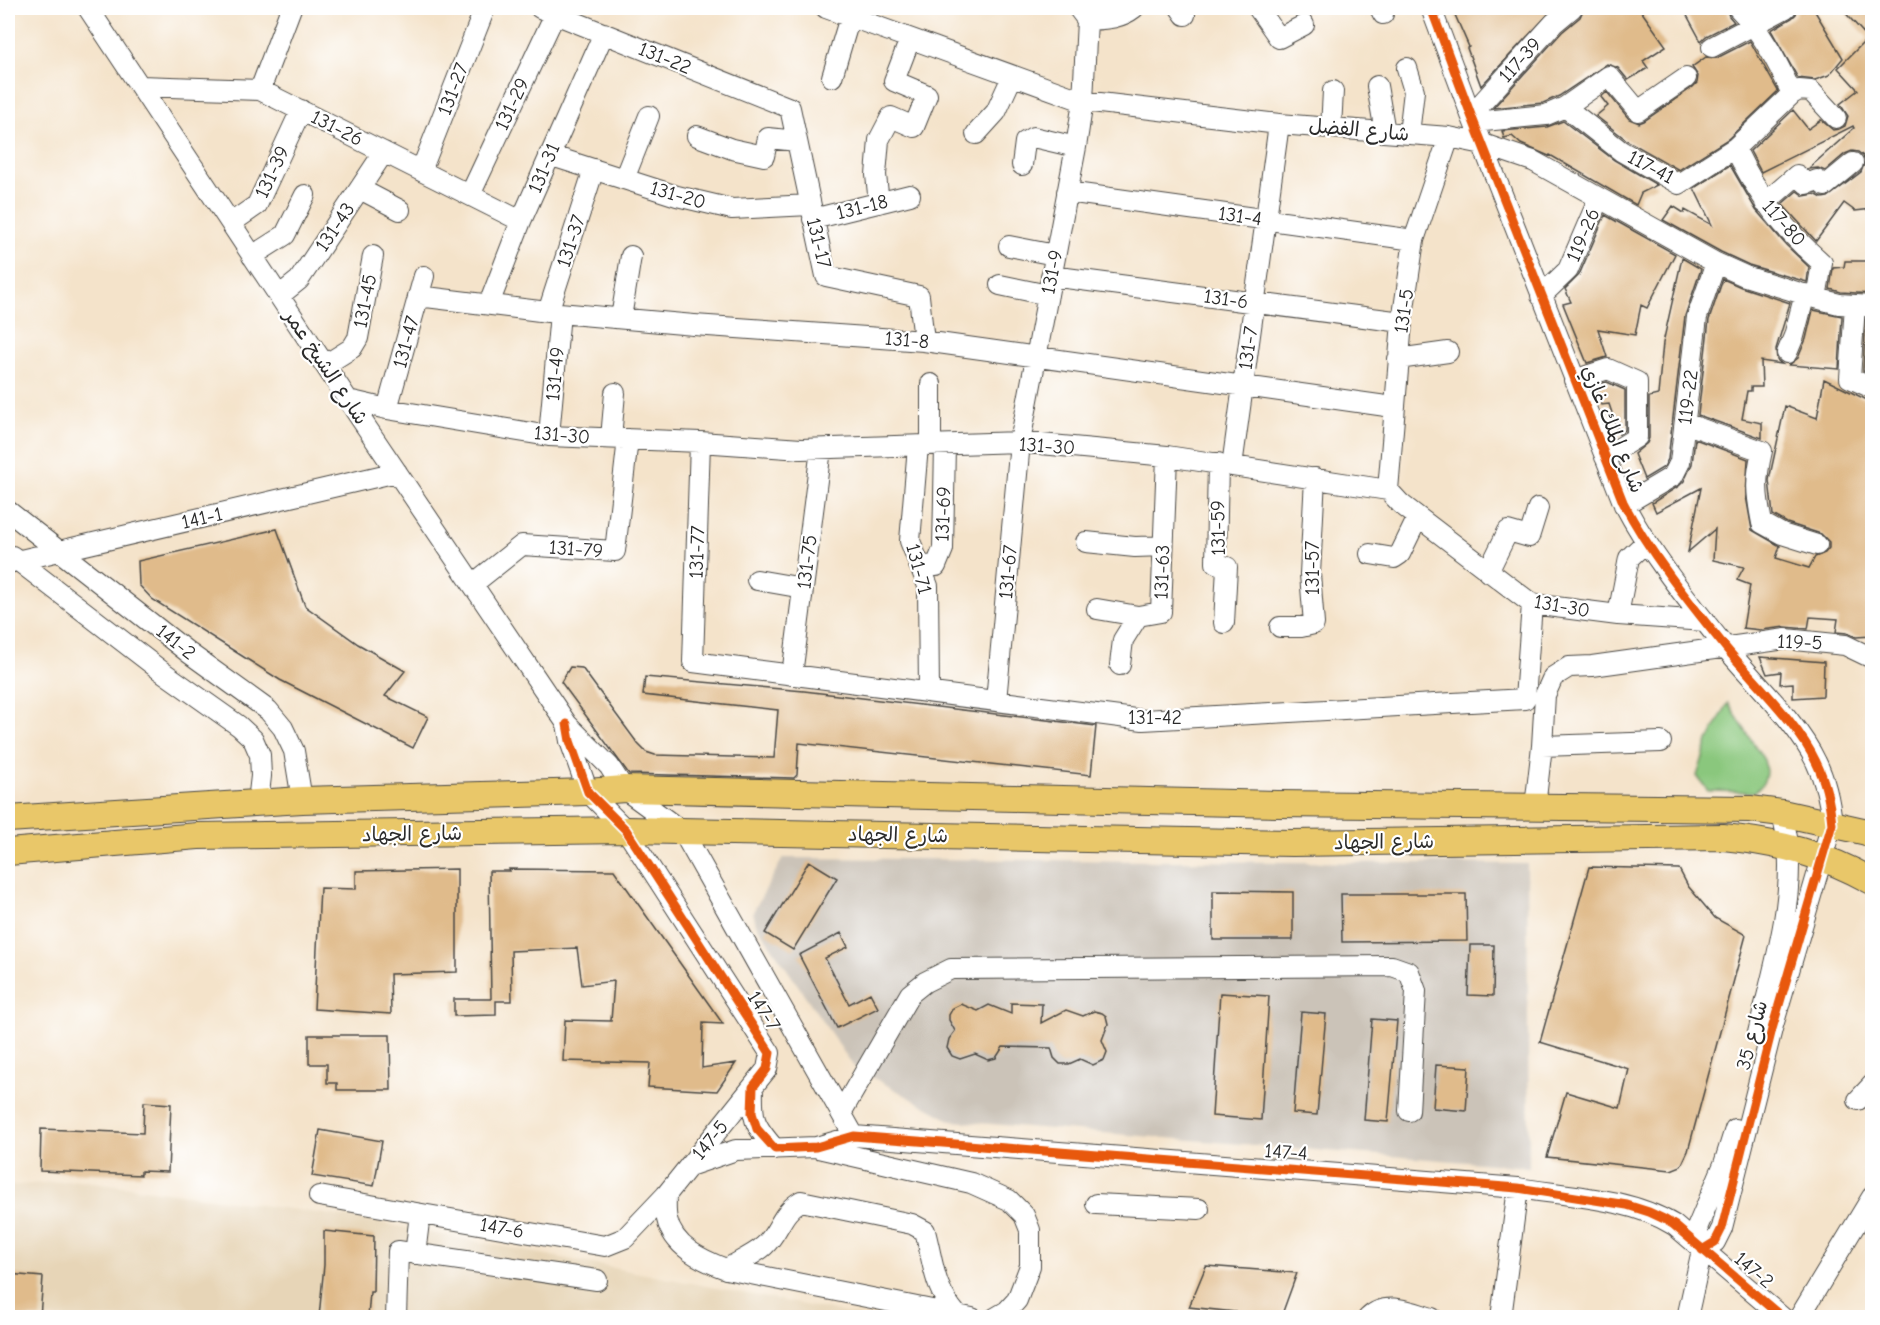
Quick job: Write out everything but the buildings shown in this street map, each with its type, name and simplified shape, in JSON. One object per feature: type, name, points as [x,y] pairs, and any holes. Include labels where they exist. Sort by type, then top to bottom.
[{"type":"main road","name":"شارع الجهاد","points":[[8,819],[258,802],[624,789],[1254,804],[1750,809],[1782,813]]},
{"type":"main road","points":[[1782,813],[1867,832],[1872,836]]},
{"type":"main road","name":"شارع الجهاد","points":[[8,852],[198,836],[626,830],[1293,843],[1723,837],[1788,846]]},
{"type":"main road","points":[[1788,846],[1823,857],[1872,881]]},
{"type":"street","name":"شارع الشيخ عمر","points":[[88,8],[348,400],[567,724],[609,766],[624,789],[682,832]]},
{"type":"street","points":[[260,90],[291,8]]},
{"type":"street","name":"131-27","points":[[421,171],[485,8]]},
{"type":"street","name":"شارع الفضل","points":[[826,8],[1083,101],[1279,124],[1449,137],[1483,144],[1533,161],[1745,276],[1839,304],[1864,305]]},
{"type":"street","points":[[1083,14],[1107,19],[1125,15],[1134,8]]},
{"type":"street","points":[[1258,8],[1279,38],[1304,25]]},
{"type":"street","name":"شارع الملك غازي","points":[[1431,8],[1472,119],[1624,505],[1646,542],[1705,621],[1806,743],[1824,782],[1830,802],[1832,824]]},
{"type":"street","name":"117-39","points":[[1472,119],[1538,40],[1572,8]]},
{"type":"street","points":[[1738,8],[1753,24],[1780,68],[1792,94],[1799,90],[1811,91],[1836,118]]},
{"type":"street","points":[[1712,47],[1786,8]]},
{"type":"street","name":"131-22","points":[[547,10],[581,15],[604,33],[790,108]]},
{"type":"street","name":"131-29","points":[[470,195],[547,10]]},
{"type":"street","name":"131-9","points":[[1020,442],[1083,101],[1083,14]]},
{"type":"street","points":[[832,77],[850,17]]},
{"type":"street","name":"131-31","points":[[489,304],[549,155],[604,33]]},
{"type":"street","points":[[879,203],[876,175],[879,140],[891,117],[914,126],[927,95],[894,81],[910,39]]},
{"type":"street","points":[[1407,68],[1414,91],[1409,134]]},
{"type":"street","points":[[1472,119],[1546,115],[1565,107],[1609,76],[1638,111],[1686,78]]},
{"type":"street","points":[[976,134],[996,112],[1012,77]]},
{"type":"street","name":"131-26","points":[[140,86],[260,90],[521,221]]},
{"type":"street","points":[[1377,86],[1385,132]]},
{"type":"street","points":[[1331,128],[1333,91]]},
{"type":"street","name":"117-41","points":[[1565,107],[1621,151],[1679,184],[1735,148],[1792,94]]},
{"type":"street","name":"131-17","points":[[790,108],[826,276],[920,296],[924,341]]},
{"type":"street","name":"131-39","points":[[231,223],[257,205],[301,110]]},
{"type":"street","points":[[624,179],[649,116]]},
{"type":"street","name":"131-7","points":[[1225,464],[1243,385],[1279,124]]},
{"type":"street","points":[[697,136],[732,149],[764,156],[768,138],[797,141]]},
{"type":"street","points":[[1022,165],[1025,141],[1033,137],[1076,147]]},
{"type":"street","name":"131-5","points":[[1388,490],[1393,407],[1414,240],[1449,137]]},
{"type":"street","name":"117-80","points":[[1735,148],[1765,203],[1800,244],[1822,263],[1810,296]]},
{"type":"street","name":"131-43","points":[[279,296],[299,280],[384,152]]},
{"type":"street","name":"131-20","points":[[549,155],[677,196],[732,209],[812,212]]},
{"type":"street","points":[[1765,203],[1797,175],[1807,184],[1817,180],[1825,186],[1853,163]]},
{"type":"street","name":"131-37","points":[[554,312],[594,170]]},
{"type":"street","points":[[360,189],[400,210]]},
{"type":"street","name":"131-4","points":[[1067,192],[1414,240]]},
{"type":"street","points":[[252,256],[285,235],[305,195]]},
{"type":"street","name":"131-18","points":[[812,212],[879,203],[910,195]]},
{"type":"street","name":"119-26","points":[[1541,296],[1568,270],[1599,198]]},
{"type":"street","points":[[1009,246],[1055,255]]},
{"type":"street","name":"131-45","points":[[325,365],[352,348],[358,338],[373,256]]},
{"type":"street","points":[[621,318],[631,256]]},
{"type":"street","name":"119-22","points":[[1624,505],[1673,476],[1680,462],[1697,317],[1716,262]]},
{"type":"street","name":"131-47","points":[[387,409],[424,276]]},
{"type":"street","name":"131-6","points":[[1051,276],[1402,322]]},
{"type":"street","points":[[1000,285],[1047,295]]},
{"type":"street","name":"131-8","points":[[418,296],[621,318],[924,341],[1393,407]]},
{"type":"street","points":[[1787,353],[1810,296]]},
{"type":"street","points":[[1864,305],[1850,378],[1872,388]]},
{"type":"street","name":"131-49","points":[[549,436],[554,312]]},
{"type":"street","points":[[1398,359],[1448,352]]},
{"type":"street","points":[[1574,380],[1608,369],[1638,382],[1637,437],[1605,457]]},
{"type":"street","points":[[931,384],[931,445]]},
{"type":"street","points":[[615,393],[620,439]]},
{"type":"street","name":"131-30","points":[[348,400],[387,409],[549,436],[700,442],[801,450],[1020,442],[1167,456],[1315,478],[1388,490],[1401,504],[1532,604],[1618,615],[1705,621]]},
{"type":"street","points":[[1685,423],[1762,452],[1756,475],[1756,492],[1762,523],[1782,534],[1817,545]]},
{"type":"street","name":"131-79","points":[[473,584],[522,545],[615,551],[620,439]]},
{"type":"street","name":"131-77","points":[[693,662],[700,442]]},
{"type":"street","name":"131-67","points":[[996,701],[1020,442]]},
{"type":"street","name":"131-69","points":[[919,565],[936,566],[943,549],[931,445]]},
{"type":"street","name":"131-71","points":[[929,692],[928,586],[910,541],[931,445]]},
{"type":"street","name":"131-75","points":[[792,675],[821,449]]},
{"type":"street","name":"131-63","points":[[1120,665],[1123,640],[1138,616],[1161,612],[1167,456]]},
{"type":"street","name":"131-59","points":[[1224,623],[1227,567],[1216,563],[1225,464]]},
{"type":"street","name":"141-1","points":[[11,559],[59,551],[397,472]]},
{"type":"street","name":"131-57","points":[[1280,627],[1314,624],[1310,574],[1315,478]]},
{"type":"street","points":[[1488,572],[1508,531],[1529,537],[1538,508]]},
{"type":"street","name":"141-2","points":[[8,512],[189,653],[268,710],[283,728],[294,751],[302,800]]},
{"type":"street","points":[[1370,554],[1394,558],[1400,554],[1418,517]]},
{"type":"street","points":[[1086,542],[1135,547],[1163,546]]},
{"type":"street","points":[[1618,615],[1629,558],[1646,542]]},
{"type":"street","name":"141-2","points":[[11,559],[239,726],[253,739],[260,755],[261,776],[258,802]]},
{"type":"street","points":[[757,580],[803,588]]},
{"type":"street","name":"131-42","points":[[693,662],[1143,720],[1525,699],[1532,604]]},
{"type":"street","points":[[1096,609],[1138,616]]},
{"type":"street","name":"119-5","points":[[1535,807],[1545,695],[1553,677],[1569,667],[1592,666],[1786,639],[1845,645],[1872,658]]},
{"type":"street","name":"شارع الشيخ عمر","points":[[567,724],[570,741],[588,792],[626,830]]},
{"type":"street","points":[[1542,746],[1661,742]]},
{"type":"street","name":"شارع 35","points":[[1731,1165],[1737,1119],[1779,941],[1786,893],[1788,846],[1782,813]]},
{"type":"street","name":"شارع 35","points":[[1688,1317],[1701,1250],[1697,1228],[1731,1165],[1832,824]]},
{"type":"street","name":"147-7","points":[[626,830],[770,1053],[767,1069],[753,1087]]},
{"type":"street","name":"147-7","points":[[682,832],[854,1136]]},
{"type":"street","points":[[841,1113],[910,994],[925,982],[951,969],[1380,966],[1392,966],[1409,972],[1416,991],[1408,1112]]},
{"type":"street","points":[[1858,1100],[1872,1085]]},
{"type":"street","points":[[753,1087],[752,1113],[757,1129],[775,1149],[816,1147],[854,1136]]},
{"type":"street","name":"147-5","points":[[666,1195],[753,1087]]},
{"type":"street","name":"147-4","points":[[854,1136],[1518,1188],[1627,1205],[1649,1212],[1674,1225],[1701,1250]]},
{"type":"street","points":[[816,1147],[971,1183],[999,1195],[1017,1207],[1024,1215],[1030,1230],[1030,1266],[1017,1300],[1007,1311],[995,1317]]},
{"type":"street","name":"147-5","points":[[689,1166],[736,1150],[775,1149]]},
{"type":"street","points":[[1502,1317],[1518,1188]]},
{"type":"street","points":[[666,1195],[667,1218],[672,1232],[686,1249],[705,1261],[726,1269],[964,1316]]},
{"type":"street","name":"147-6","points":[[319,1196],[605,1246],[625,1238],[666,1195]]},
{"type":"street","points":[[1799,1317],[1872,1197]]},
{"type":"street","points":[[726,1269],[765,1245],[782,1218],[792,1206],[801,1201],[912,1224],[925,1231],[936,1283],[945,1301],[964,1316]]},
{"type":"street","points":[[1096,1204],[1199,1209]]},
{"type":"street","points":[[415,1254],[420,1214]]},
{"type":"street","name":"147-2","points":[[1701,1250],[1783,1317]]},
{"type":"street","points":[[396,1317],[398,1251],[597,1280]]},
{"type":"street","points":[[1368,1317],[1374,1312],[1392,1307],[1432,1317]]},
{"type":"path","points":[[688,12],[690,8]]},
{"type":"shaded area","points":[[783,858],[1527,864],[1529,1167],[952,1121],[854,1067],[756,924],[753,912]]},
{"type":"shaded area","points":[[79,1180],[361,1219],[866,1317],[8,1318],[8,1186]]},
{"type":"green space","points":[[1728,703],[1764,760],[1765,778],[1754,792],[1708,791],[1697,776],[1708,741]]},
{"type":"cycle path","points":[[1431,8],[1623,502],[1645,540],[1684,595],[1726,648],[1775,703],[1808,747],[1825,785],[1829,800],[1832,824],[1772,1029],[1722,1228],[1715,1242],[1702,1250]]},
{"type":"cycle path","points":[[567,724],[570,741],[588,792],[626,830],[770,1053],[767,1069],[753,1087],[752,1113],[757,1129],[775,1149],[816,1147],[854,1136],[1518,1188],[1627,1205],[1649,1212],[1674,1225],[1783,1318]]}]
